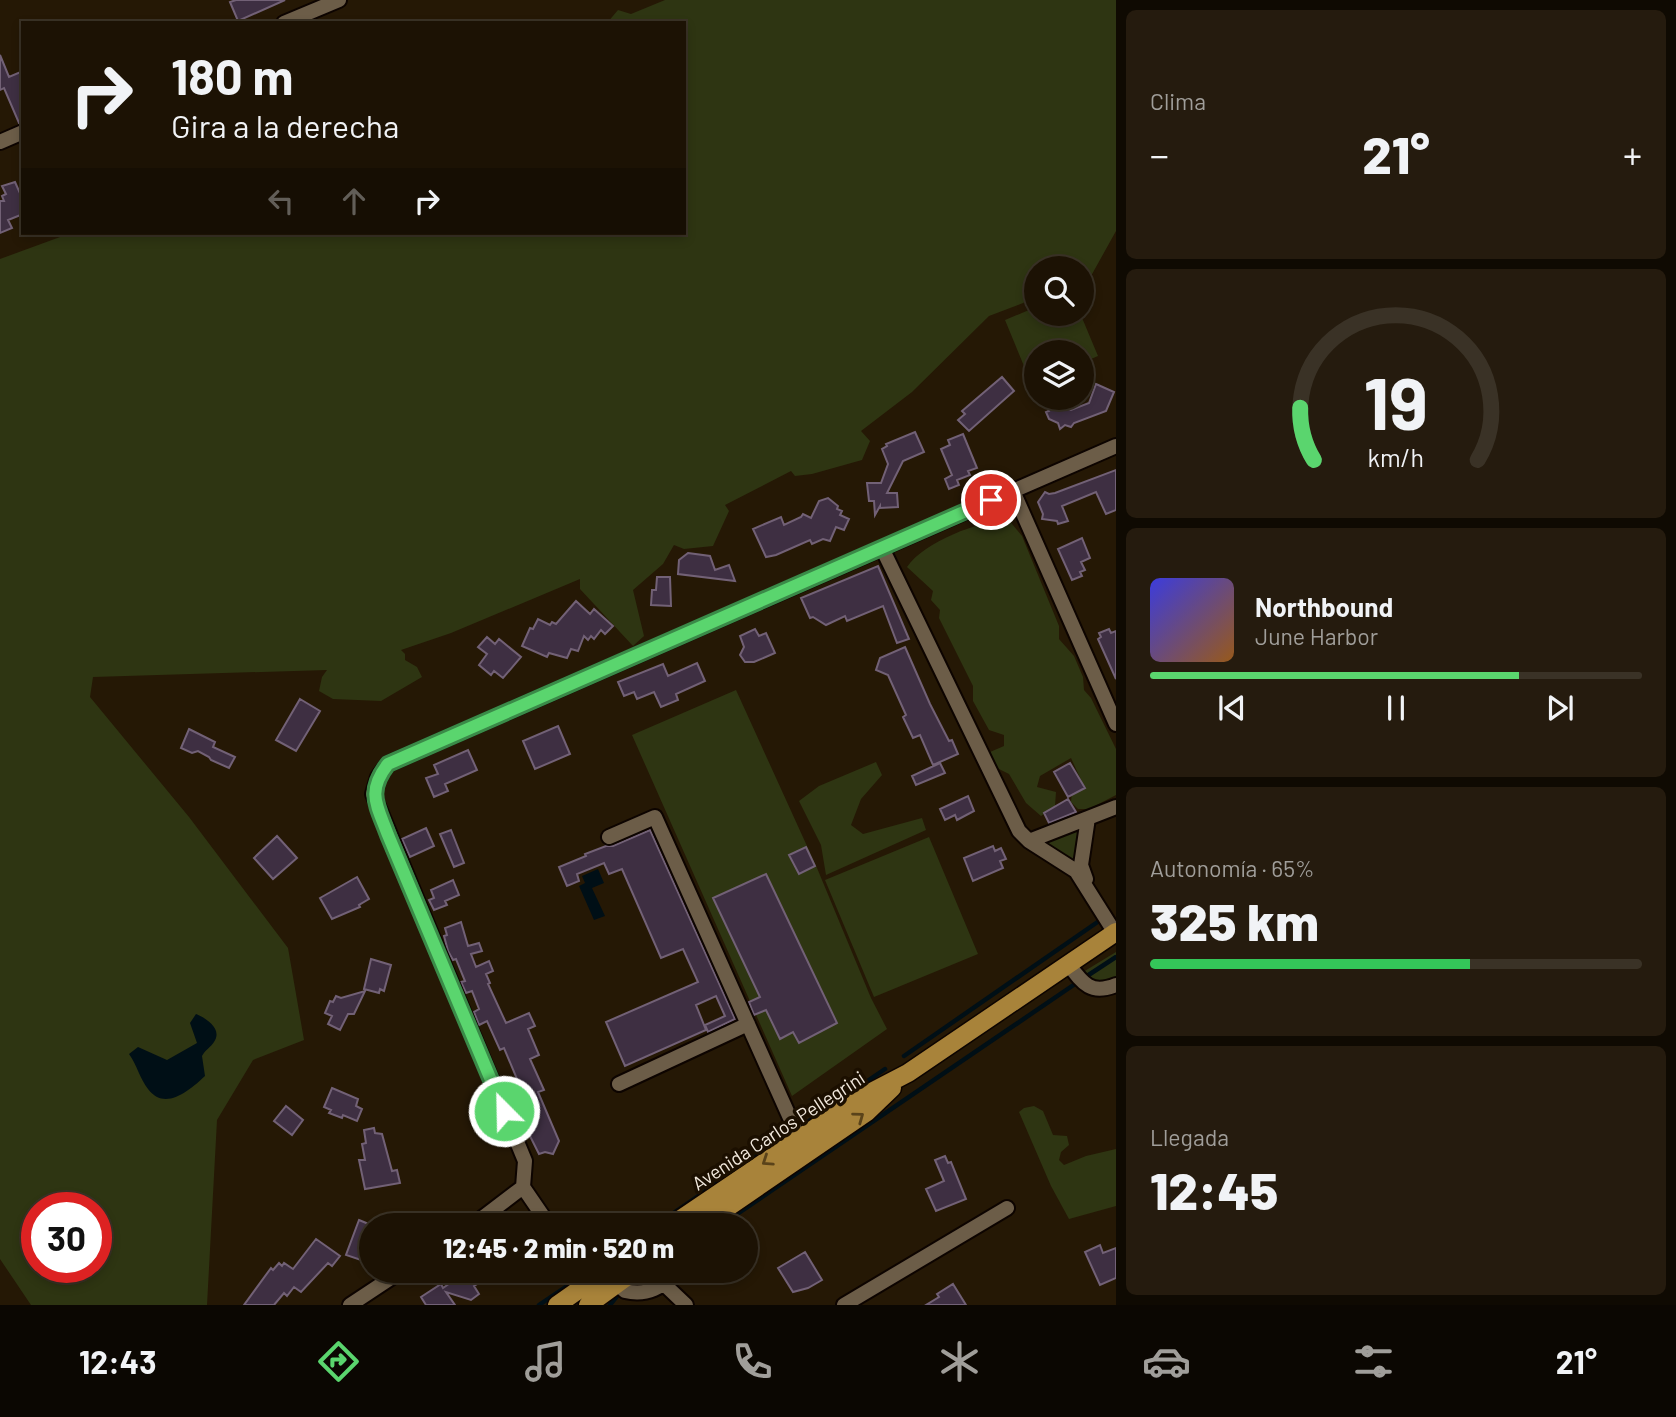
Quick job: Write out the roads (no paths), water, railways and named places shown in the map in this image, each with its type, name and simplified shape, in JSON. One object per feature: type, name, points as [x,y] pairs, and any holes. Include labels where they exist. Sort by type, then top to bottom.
[{"type":"main road","name":"Avenida Carlos Pellegrini","points":[[692,1213],[802,1147],[867,1112],[908,1073],[1116,933]]},
{"type":"main road","name":"Avenida Carlos Pellegrini","points":[[717,1213],[802,1147]]},
{"type":"main road","points":[[557,1305],[589,1289]]},
{"type":"street","points":[[289,21],[339,0]]},
{"type":"street","points":[[0,142],[21,133]]},
{"type":"street","points":[[541,1213],[523,1187],[525,1161],[388,835],[373,794],[378,777],[388,764],[1116,446]]},
{"type":"street","points":[[1013,491],[1116,724]]},
{"type":"street","points":[[882,548],[1019,831],[1029,841],[1076,871],[1116,933]]},
{"type":"street","points":[[1029,841],[1116,807]]},
{"type":"street","points":[[609,837],[655,817],[802,1147]]},
{"type":"street","points":[[1088,818],[1081,865],[1088,886]]},
{"type":"street","points":[[1069,965],[1089,987],[1106,989],[1116,985]]},
{"type":"street","points":[[619,1084],[748,1024]]},
{"type":"street","points":[[489,1213],[523,1187]]},
{"type":"street","points":[[844,1305],[1007,1208]]},
{"type":"street","points":[[350,1305],[383,1283]]},
{"type":"street","points":[[618,1283],[625,1291],[634,1293],[647,1292],[665,1285],[686,1305]]},
{"type":"waterway","points":[[904,1056],[1099,921]]},
{"type":"waterway","points":[[1087,976],[1116,957]]},
{"type":"waterway","points":[[739,1213],[1075,984]]},
{"type":"waterway","points":[[803,1125],[885,1069]]},
{"type":"waterway","points":[[673,1213],[777,1142]]},
{"type":"waterway","points":[[539,1305],[572,1283]]},
{"type":"waterway","points":[[610,1305],[617,1296]]}]
